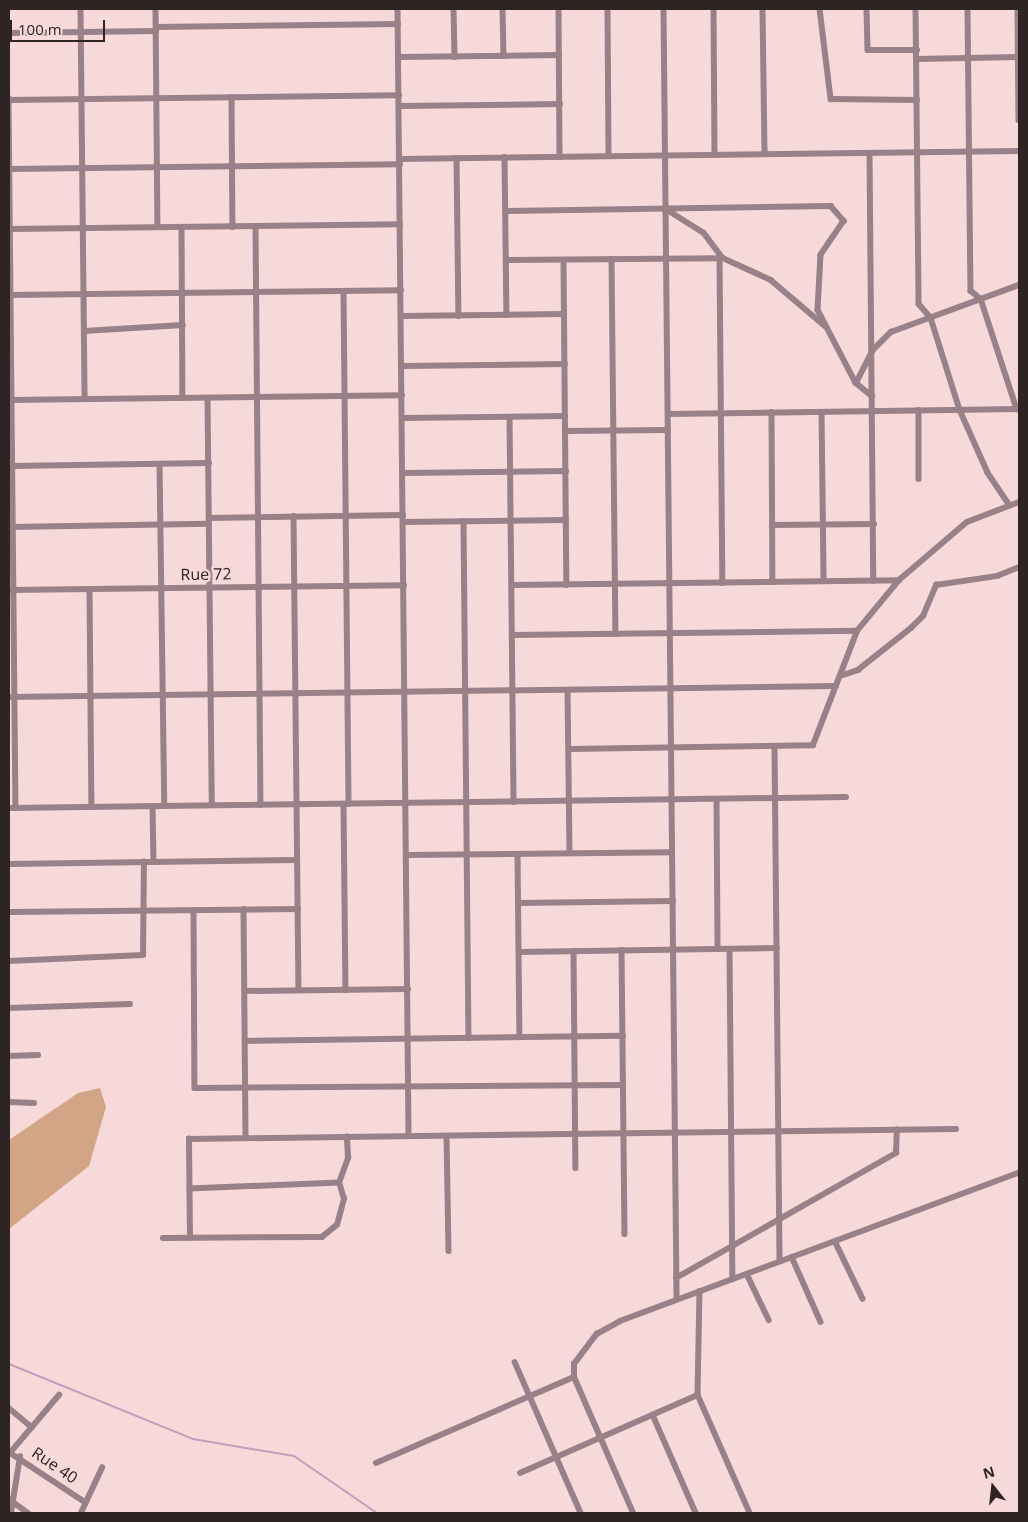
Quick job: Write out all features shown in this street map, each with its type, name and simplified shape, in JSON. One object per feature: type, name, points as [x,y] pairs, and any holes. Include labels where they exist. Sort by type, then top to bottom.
[{"type":"street","points":[[81,9],[85,399]]},
{"type":"street","points":[[156,9],[158,228]]},
{"type":"street","points":[[398,9],[409,1136]]},
{"type":"street","points":[[454,9],[455,57]]},
{"type":"street","points":[[503,9],[504,56]]},
{"type":"street","points":[[559,9],[560,157]]},
{"type":"street","points":[[608,9],[609,156]]},
{"type":"street","points":[[664,9],[677,1300]]},
{"type":"street","points":[[714,9],[716,155]]},
{"type":"street","points":[[763,9],[765,154]]},
{"type":"street","points":[[820,9],[831,99],[917,100]]},
{"type":"street","points":[[867,9],[868,50],[917,50]]},
{"type":"street","points":[[916,9],[919,304],[931,318],[960,410],[988,473],[1010,504]]},
{"type":"street","points":[[668,414],[1018,409],[981,299],[971,291],[968,9]]},
{"type":"street","points":[[1018,9],[1019,120]]},
{"type":"street","points":[[9,33],[398,24]]},
{"type":"street","points":[[399,57],[559,55]]},
{"type":"street","points":[[917,59],[1019,57]]},
{"type":"street","points":[[399,95],[9,99],[12,808],[846,797]]},
{"type":"street","points":[[232,97],[234,226]]},
{"type":"street","points":[[399,106],[560,104]]},
{"type":"street","points":[[9,170],[400,162],[506,157],[1019,151]]},
{"type":"street","points":[[870,153],[874,581]]},
{"type":"street","points":[[506,157],[507,315]]},
{"type":"street","points":[[457,158],[458,316]]},
{"type":"street","points":[[506,211],[831,206],[844,222],[821,256],[817,288],[818,310],[856,384],[872,396]]},
{"type":"street","points":[[666,209],[704,233],[723,258],[771,280],[830,331]]},
{"type":"street","points":[[9,229],[400,224]]},
{"type":"street","points":[[256,226],[261,805]]},
{"type":"street","points":[[182,227],[183,398]]},
{"type":"street","points":[[506,260],[720,258],[723,583]]},
{"type":"street","points":[[612,259],[616,634]]},
{"type":"street","points":[[564,260],[567,585]]},
{"type":"street","points":[[856,384],[872,351],[891,332],[1019,285]]},
{"type":"street","points":[[10,295],[401,290]]},
{"type":"street","points":[[344,291],[348,693],[346,990]]},
{"type":"street","points":[[401,316],[564,314]]},
{"type":"street","points":[[84,331],[183,325]]},
{"type":"street","points":[[402,366],[565,364]]},
{"type":"street","points":[[10,400],[402,395]]},
{"type":"street","points":[[208,398],[212,805]]},
{"type":"street","points":[[919,410],[920,479]]},
{"type":"street","points":[[772,412],[773,582]]},
{"type":"street","points":[[822,412],[824,581]]},
{"type":"street","points":[[402,418],[565,416]]},
{"type":"street","points":[[510,417],[514,802]]},
{"type":"street","points":[[565,431],[668,430]]},
{"type":"street","points":[[160,464],[165,806]]},
{"type":"street","points":[[10,466],[208,464]]},
{"type":"street","points":[[403,473],[566,471]]},
{"type":"street","points":[[569,748],[813,745],[857,631],[899,580],[967,522],[1019,502]]},
{"type":"street","points":[[294,516],[299,990]]},
{"type":"street","points":[[11,527],[161,525],[294,516],[346,516],[464,521],[566,520]]},
{"type":"street","points":[[464,521],[469,1038]]},
{"type":"street","points":[[773,525],[874,524]]},
{"type":"street","points":[[840,676],[858,670],[911,628],[923,616],[936,585],[997,576],[1019,566]]},
{"type":"street","points":[[512,585],[899,580]]},
{"type":"street","name":"Rue 72","points":[[11,590],[404,585]]},
{"type":"street","points":[[90,589],[92,807]]},
{"type":"street","points":[[512,635],[857,631]]},
{"type":"street","points":[[12,697],[836,686]]},
{"type":"street","points":[[568,690],[570,853]]},
{"type":"street","points":[[775,746],[780,1261]]},
{"type":"street","points":[[717,799],[718,949]]},
{"type":"street","points":[[153,806],[154,862]]},
{"type":"street","points":[[406,855],[672,852]]},
{"type":"street","points":[[518,854],[520,1038]]},
{"type":"street","points":[[9,864],[298,860]]},
{"type":"street","points":[[9,961],[138,958],[145,946],[144,862]]},
{"type":"street","points":[[518,903],[673,901]]},
{"type":"street","points":[[244,909],[246,1138]]},
{"type":"street","points":[[9,912],[298,909]]},
{"type":"street","points":[[194,910],[195,1088],[246,1090],[623,1085]]},
{"type":"street","points":[[519,952],[777,948]]},
{"type":"street","points":[[730,949],[733,1279]]},
{"type":"street","points":[[622,950],[625,1234]]},
{"type":"street","points":[[574,951],[576,1168]]},
{"type":"street","points":[[245,991],[408,989]]},
{"type":"street","points":[[9,1008],[130,1004]]},
{"type":"street","points":[[245,1041],[623,1036]]},
{"type":"street","points":[[9,1056],[38,1055]]},
{"type":"street","points":[[9,1102],[34,1103]]},
{"type":"street","points":[[190,1238],[189,1139],[956,1129]]},
{"type":"street","points":[[676,1278],[896,1153],[897,1130]]},
{"type":"street","points":[[448,1136],[449,1251]]},
{"type":"street","points":[[163,1238],[328,1235],[337,1225],[344,1199],[339,1184],[348,1158],[348,1137]]},
{"type":"street","points":[[633,1513],[574,1378],[574,1364],[597,1334],[700,1291],[1019,1173]]},
{"type":"street","points":[[190,1189],[339,1184]]},
{"type":"street","points":[[835,1241],[862,1300]]},
{"type":"street","points":[[792,1257],[821,1322]]},
{"type":"street","points":[[748,1274],[769,1320]]},
{"type":"street","points":[[700,1291],[698,1395],[750,1513]]},
{"type":"street","points":[[515,1362],[581,1513]]},
{"type":"street","points":[[376,1463],[574,1378]]},
{"type":"street","points":[[520,1473],[698,1395]]},
{"type":"street","points":[[10,1452],[59,1396]]},
{"type":"street","points":[[9,1408],[32,1427]]},
{"type":"street","points":[[653,1415],[696,1513]]},
{"type":"street","name":"Rue 40","points":[[10,1452],[85,1502]]},
{"type":"street","points":[[12,1513],[11,1500],[20,1457]]},
{"type":"street","points":[[81,1513],[102,1468]]},
{"type":"street","points":[[11,1500],[28,1513]]},
{"type":"shaded area","points":[[100,1088],[106,1107],[89,1166],[9,1229],[9,1140],[78,1093]]},
{"type":"waterway","points":[[9,1364],[193,1439],[294,1456],[377,1513]]}]
